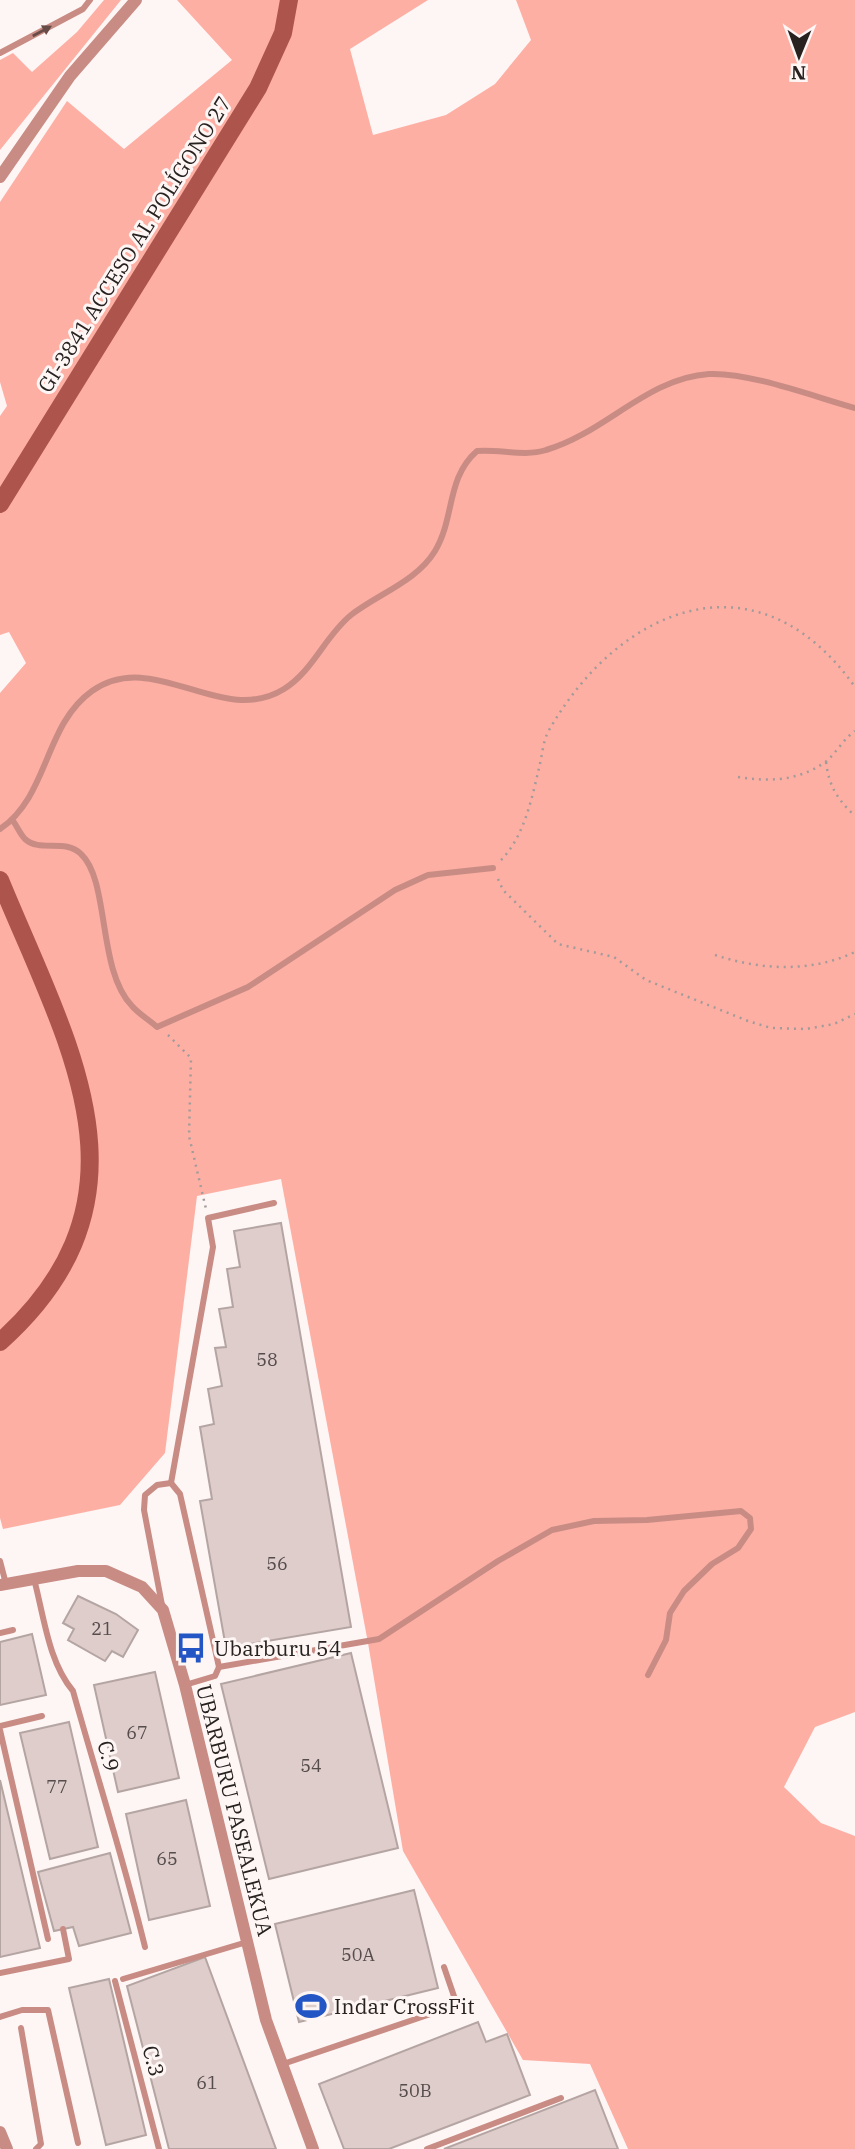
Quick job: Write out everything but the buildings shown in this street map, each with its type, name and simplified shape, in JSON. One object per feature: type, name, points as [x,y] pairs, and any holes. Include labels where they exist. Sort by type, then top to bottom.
[{"type":"main road","name":"GI-3841 ACCESO AL POLÍGONO 27","points":[[0,504],[258,88],[283,33],[289,0]]},
{"type":"main road","points":[[0,880],[69,1049],[84,1095],[92,1147],[85,1210],[64,1265],[31,1314],[0,1342]]},
{"type":"street","points":[[0,177],[70,76],[136,0]]},
{"type":"street","name":"UBARBURU PASEALEKUA","points":[[3,1585],[34,1577],[78,1571],[106,1571],[142,1587],[163,1610],[185,1685],[247,1942],[281,2064],[313,2149]]},
{"type":"street","points":[[0,2132],[7,2149]]},
{"type":"lane","points":[[0,53],[83,9],[90,0]]},
{"type":"lane","points":[[0,829],[13,821],[39,781],[70,713],[92,691],[117,678],[141,676],[200,694],[233,700],[259,699],[284,690],[305,672],[350,616],[419,569],[434,552],[445,530],[454,482],[463,463],[477,451],[530,453],[547,450],[597,428],[656,387],[681,378],[711,374],[741,377],[855,408]]},
{"type":"lane","points":[[13,821],[26,840],[39,845],[62,845],[81,853],[93,875],[111,967],[130,1005],[158,1027],[248,987],[395,890],[428,876],[493,868]]},
{"type":"lane","points":[[185,1685],[215,1676],[219,1667],[180,1494],[171,1483],[213,1247],[208,1219],[274,1203]]},
{"type":"lane","points":[[163,1610],[144,1510],[145,1495],[157,1485],[171,1483]]},
{"type":"lane","points":[[219,1667],[379,1639],[498,1561],[552,1530],[594,1521],[703,1516],[741,1511],[750,1518],[751,1529],[738,1548],[712,1564],[684,1591],[670,1613],[666,1640],[648,1675]]},
{"type":"lane","points":[[0,1561],[3,1585]]},
{"type":"lane","name":"C.9","points":[[34,1577],[55,1660],[62,1679],[73,1691],[112,1831],[123,1856],[145,1947]]},
{"type":"lane","points":[[0,1633],[13,1630]]},
{"type":"lane","points":[[42,1716],[0,1728],[48,1939]]},
{"type":"lane","points":[[0,1973],[69,1959],[63,1929]]},
{"type":"lane","name":"C.3","points":[[159,2149],[119,1980],[247,1942]]},
{"type":"lane","points":[[281,2064],[457,2005],[444,1967]]},
{"type":"lane","points":[[0,2017],[22,2010],[48,2010],[78,2143]]},
{"type":"lane","points":[[21,2028],[41,2144],[36,2149]]},
{"type":"lane","points":[[427,2149],[561,2098]]},
{"type":"path","points":[[855,687],[820,645],[770,614],[739,606],[706,606],[678,614],[643,630],[578,686],[547,735],[526,816],[511,850],[493,868],[503,890],[558,944],[614,957],[646,980],[771,1028],[806,1029],[834,1024],[855,1014]]},
{"type":"path","points":[[738,777],[777,781],[826,762],[855,731]]},
{"type":"path","points":[[826,762],[829,783],[840,802],[855,816]]},
{"type":"path","points":[[715,955],[745,965],[788,968],[836,961],[855,952]]},
{"type":"path","points":[[158,1027],[191,1058],[189,1136],[208,1219]]},
{"type":"shaded area","points":[[104,0],[121,0],[0,150],[0,60],[13,53],[32,72],[77,32]]},
{"type":"shaded area","points":[[177,0],[428,0],[350,49],[373,135],[446,115],[495,84],[531,40],[516,0],[855,0],[855,1712],[815,1727],[784,1787],[821,1823],[855,1836],[855,2149],[628,2149],[590,2064],[523,2060],[403,1851],[368,1643],[281,1179],[197,1196],[165,1453],[120,1505],[3,1529],[0,1518],[0,693],[26,663],[9,632],[0,635],[0,416],[7,406],[0,382],[0,202],[67,101],[124,149],[232,60]]},
{"type":"place","name":"Ubarburu 54","points":[[191,1648]]},
{"type":"place","name":"Indar CrossFit","points":[[311,2006]]}]
